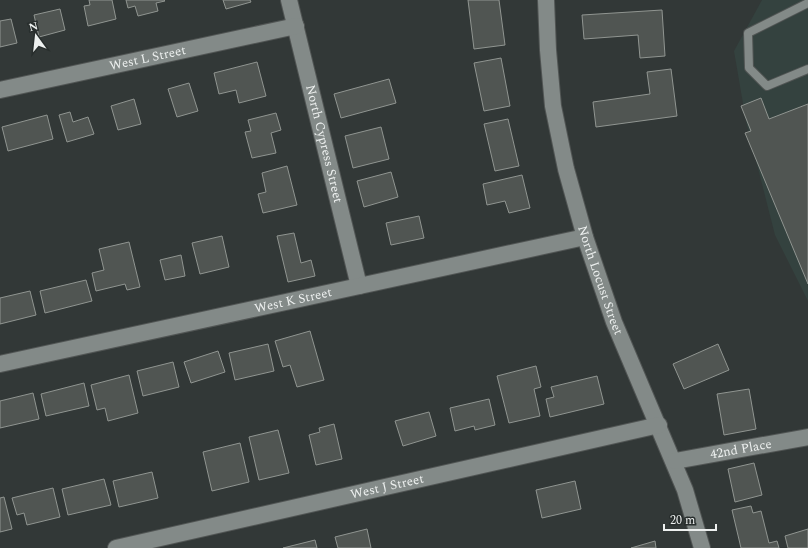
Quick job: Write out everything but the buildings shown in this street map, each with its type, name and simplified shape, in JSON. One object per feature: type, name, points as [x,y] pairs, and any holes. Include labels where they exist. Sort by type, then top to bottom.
[{"type":"street","name":"North Cypress Street","points":[[290,0],[359,286]]},
{"type":"street","name":"North Locust Street","points":[[546,0],[548,50],[553,106],[566,169],[586,237],[614,322],[674,461],[689,503],[702,548]]},
{"type":"street","name":"West L Street","points":[[0,90],[296,26]]},
{"type":"street","name":"West K Street","points":[[0,364],[586,237]]},
{"type":"street","name":"West J Street","points":[[116,548],[659,425]]},
{"type":"street","name":"42nd Place","points":[[674,461],[808,437]]},
{"type":"lane","points":[[808,3],[748,33],[749,68],[767,86],[808,69]]},
{"type":"shaded area","points":[[762,0],[808,0],[808,301],[775,235],[746,121],[734,51]]}]
